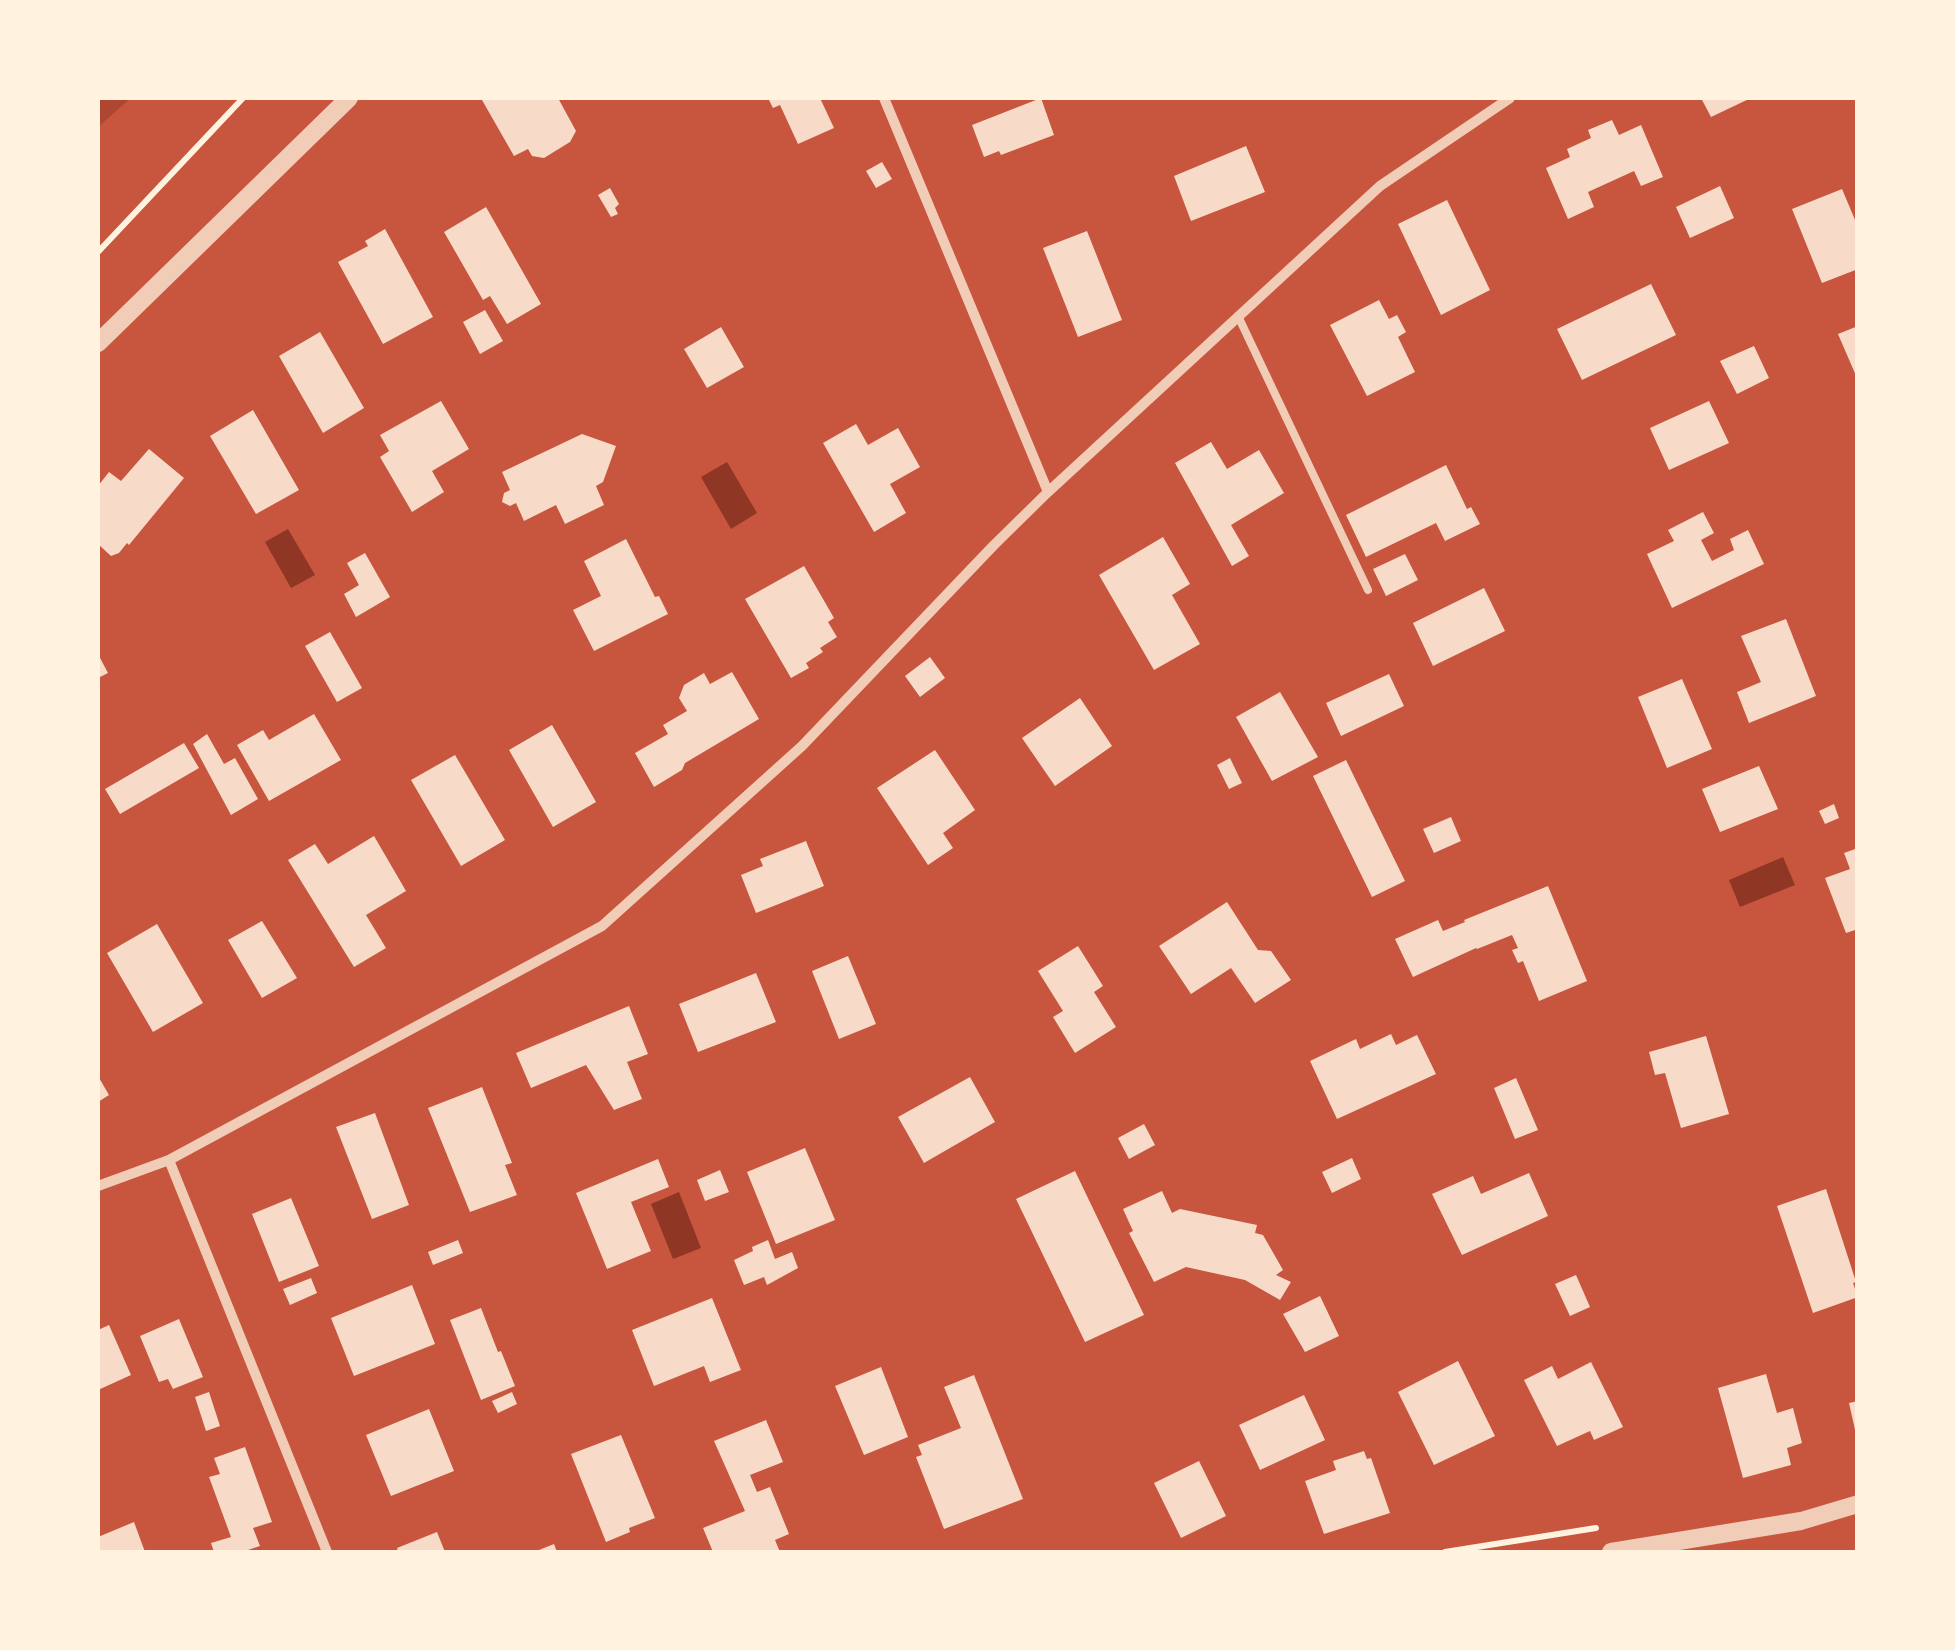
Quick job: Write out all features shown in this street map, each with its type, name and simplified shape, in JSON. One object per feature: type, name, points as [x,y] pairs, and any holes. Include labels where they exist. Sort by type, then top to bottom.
[{"type":"street","points":[[98,343],[349,98]]},
{"type":"street","points":[[884,98],[1048,492]]},
{"type":"street","points":[[98,1186],[169,1160],[602,926],[802,746],[994,544],[1380,186],[1510,98]]},
{"type":"street","points":[[169,1160],[327,1552]]},
{"type":"street","points":[[1610,1552],[1801,1521],[1858,1504]]},
{"type":"lane","points":[[1238,316],[1368,590]]},
{"type":"path","points":[[98,252],[243,98]]},
{"type":"shaded area","points":[[98,98],[131,98],[98,127]]},
{"type":"shaded area","points":[[727,462],[757,513],[731,529],[701,477]]},
{"type":"shaded area","points":[[288,529],[315,575],[291,588],[265,542]]},
{"type":"shaded area","points":[[1783,857],[1795,885],[1740,907],[1729,880]]},
{"type":"shaded area","points":[[679,1192],[701,1248],[673,1259],[651,1204]]},
{"type":"building","points":[[558,98],[576,131],[570,142],[544,158],[532,156],[528,149],[514,156],[482,100]]},
{"type":"building","points":[[768,98],[820,98],[834,128],[798,144],[780,105],[773,108]]},
{"type":"building","points":[[1041,98],[1054,135],[1001,155],[999,151],[984,157],[972,125]]},
{"type":"building","points":[[1701,98],[1751,98],[1711,117]]},
{"type":"building","points":[[1612,120],[1619,135],[1641,125],[1663,177],[1641,186],[1634,171],[1588,192],[1594,207],[1568,219],[1546,168],[1570,157],[1567,149],[1591,138],[1588,130]]},
{"type":"building","points":[[1246,146],[1265,192],[1191,221],[1174,176]]},
{"type":"building","points":[[882,162],[892,179],[876,188],[866,171]]},
{"type":"building","points":[[1720,186],[1734,218],[1690,238],[1676,207]]},
{"type":"building","points":[[610,188],[619,204],[615,208],[618,214],[611,217],[598,195]]},
{"type":"building","points":[[1842,189],[1858,227],[1858,269],[1822,283],[1792,209]]},
{"type":"building","points":[[1447,200],[1490,290],[1441,315],[1398,224]]},
{"type":"building","points":[[486,207],[541,304],[507,324],[490,296],[483,300],[444,232]]},
{"type":"building","points":[[385,229],[433,317],[383,344],[338,262],[368,246],[365,241]]},
{"type":"building","points":[[1087,231],[1122,320],[1078,337],[1043,248]]},
{"type":"building","points":[[1651,284],[1676,335],[1582,380],[1557,329]]},
{"type":"building","points":[[1379,300],[1389,319],[1397,315],[1406,332],[1398,337],[1415,372],[1367,396],[1330,325]]},
{"type":"building","points":[[485,310],[503,341],[480,354],[463,322]]},
{"type":"building","points":[[1858,326],[1858,378],[1857,378],[1838,334]]},
{"type":"building","points":[[721,327],[744,367],[707,388],[684,349]]},
{"type":"building","points":[[320,332],[364,408],[323,433],[279,356]]},
{"type":"building","points":[[1754,346],[1769,378],[1737,394],[1720,361]]},
{"type":"building","points":[[441,401],[469,449],[432,471],[444,492],[412,512],[380,457],[389,451],[380,435]]},
{"type":"building","points":[[1709,401],[1729,443],[1669,470],[1650,428]]},
{"type":"building","points":[[253,410],[299,490],[256,514],[210,436]]},
{"type":"building","points":[[856,424],[868,445],[898,428],[920,467],[890,484],[906,513],[874,532],[823,443]]},
{"type":"building","points":[[582,434],[616,446],[603,482],[596,486],[604,505],[565,524],[556,505],[524,521],[516,503],[510,506],[502,502],[504,493],[510,490],[502,472]]},
{"type":"building","points":[[1211,442],[1227,469],[1259,450],[1284,493],[1231,525],[1249,556],[1232,566],[1175,463]]},
{"type":"building","points":[[149,449],[184,478],[129,545],[111,556],[98,544],[98,486],[109,472],[121,481]]},
{"type":"building","points":[[1446,465],[1467,509],[1471,507],[1480,524],[1445,541],[1436,523],[1366,557],[1346,515]]},
{"type":"building","points":[[1703,512],[1714,533],[1701,540],[1712,561],[1734,550],[1730,539],[1748,530],[1764,564],[1672,608],[1647,554],[1674,541],[1668,530]]},
{"type":"building","points":[[1163,537],[1190,584],[1172,595],[1200,644],[1154,670],[1099,575]]},
{"type":"building","points":[[626,539],[655,597],[659,596],[668,614],[594,651],[573,610],[601,596],[584,561]]},
{"type":"building","points":[[365,553],[390,597],[356,617],[344,594],[359,585],[347,563]]},
{"type":"building","points":[[1405,554],[1418,580],[1386,596],[1373,569]]},
{"type":"building","points":[[804,566],[834,618],[828,622],[837,637],[806,663],[809,668],[791,678],[745,599]]},
{"type":"building","points":[[1484,588],[1505,631],[1433,666],[1413,623]]},
{"type":"building","points":[[1786,619],[1816,696],[1749,723],[1737,692],[1761,682],[1741,636]]},
{"type":"building","points":[[330,632],[362,688],[337,702],[305,646]]},
{"type":"building","points":[[98,654],[108,673],[98,678]]},
{"type":"building","points":[[930,657],[945,678],[920,697],[905,676]]},
{"type":"building","points":[[732,672],[759,719],[685,763],[682,770],[654,787],[635,753],[668,734],[663,725],[687,711],[679,698],[684,685],[704,673],[710,684]]},
{"type":"building","points":[[1389,674],[1404,706],[1341,736],[1326,703]]},
{"type":"building","points":[[1682,679],[1712,749],[1667,768],[1638,697]]},
{"type":"building","points":[[1280,692],[1318,757],[1272,781],[1236,717]]},
{"type":"building","points":[[1080,698],[1112,746],[1055,786],[1022,738]]},
{"type":"building","points":[[314,714],[341,760],[269,801],[237,745],[263,730],[269,740]]},
{"type":"building","points":[[552,725],[596,802],[553,827],[509,750]]},
{"type":"building","points":[[207,734],[224,764],[235,758],[258,799],[231,815],[193,744]]},
{"type":"building","points":[[184,743],[199,768],[120,814],[105,789]]},
{"type":"building","points":[[935,750],[975,810],[943,833],[953,848],[928,865],[877,788]]},
{"type":"building","points":[[455,755],[505,840],[461,866],[411,780]]},
{"type":"building","points":[[1230,758],[1242,783],[1229,789],[1217,765]]},
{"type":"building","points":[[1346,760],[1405,881],[1372,897],[1313,776]]},
{"type":"building","points":[[1759,766],[1778,809],[1720,832],[1702,789]]},
{"type":"building","points":[[1834,804],[1839,818],[1825,824],[1819,811]]},
{"type":"building","points":[[1451,817],[1461,841],[1434,853],[1423,829]]},
{"type":"building","points":[[374,836],[406,891],[366,915],[386,948],[354,967],[288,860],[315,844],[328,864]]},
{"type":"building","points":[[806,841],[824,886],[756,913],[741,875],[763,866],[760,859]]},
{"type":"building","points":[[1858,848],[1858,929],[1846,933],[1825,878],[1850,869],[1844,853]]},
{"type":"building","points":[[1548,886],[1587,981],[1539,1001],[1523,961],[1518,963],[1512,950],[1518,948],[1512,935],[1413,977],[1395,939],[1438,920],[1443,931]]},
{"type":"building","points":[[1227,902],[1258,950],[1271,951],[1291,980],[1255,1003],[1231,968],[1191,994],[1159,946]]},
{"type":"building","points":[[262,921],[297,978],[262,998],[228,940]]},
{"type":"building","points":[[157,924],[203,1003],[153,1032],[107,953]]},
{"type":"building","points":[[1078,946],[1103,986],[1094,992],[1116,1027],[1075,1053],[1053,1017],[1063,1011],[1038,971]]},
{"type":"building","points":[[848,956],[876,1024],[839,1039],[812,971]]},
{"type":"building","points":[[756,973],[776,1022],[698,1052],[679,1004]]},
{"type":"building","points":[[629,1006],[648,1054],[627,1062],[642,1099],[614,1110],[586,1065],[531,1088],[516,1053]]},
{"type":"building","points":[[1391,1034],[1396,1045],[1417,1035],[1436,1074],[1337,1119],[1310,1061],[1356,1039],[1360,1049]]},
{"type":"building","points":[[1706,1036],[1729,1114],[1681,1128],[1665,1073],[1655,1075],[1649,1052]]},
{"type":"building","points":[[98,1076],[109,1095],[98,1102]]},
{"type":"building","points":[[970,1077],[995,1122],[924,1163],[898,1117]]},
{"type":"building","points":[[1516,1078],[1538,1130],[1515,1139],[1494,1088]]},
{"type":"building","points":[[482,1087],[512,1163],[505,1165],[517,1195],[470,1212],[428,1108]]},
{"type":"building","points":[[375,1113],[409,1205],[372,1219],[336,1127]]},
{"type":"building","points":[[1144,1124],[1155,1145],[1129,1159],[1118,1138]]},
{"type":"building","points":[[805,1148],[835,1220],[776,1244],[747,1172]]},
{"type":"building","points":[[1352,1158],[1361,1179],[1332,1193],[1322,1172]]},
{"type":"building","points":[[658,1159],[669,1187],[631,1202],[651,1251],[607,1269],[576,1193]]},
{"type":"building","points":[[720,1170],[729,1192],[705,1201],[697,1180]]},
{"type":"building","points":[[1075,1171],[1144,1315],[1085,1342],[1016,1199]]},
{"type":"building","points":[[1529,1173],[1548,1216],[1462,1255],[1432,1194],[1473,1176],[1481,1194]]},
{"type":"building","points":[[1826,1189],[1858,1297],[1813,1313],[1777,1206]]},
{"type":"building","points":[[1162,1191],[1172,1213],[1180,1209],[1257,1225],[1255,1233],[1263,1235],[1283,1270],[1276,1275],[1291,1282],[1280,1300],[1245,1280],[1186,1267],[1154,1282],[1129,1233],[1133,1231],[1123,1209]]},
{"type":"building","points":[[291,1198],[319,1266],[279,1282],[252,1214]]},
{"type":"building","points":[[458,1240],[463,1253],[433,1265],[428,1252]]},
{"type":"building","points":[[768,1240],[775,1259],[792,1252],[798,1268],[767,1285],[764,1277],[744,1285],[734,1260]]},
{"type":"building","points":[[1576,1275],[1590,1307],[1570,1316],[1555,1284]]},
{"type":"building","points":[[311,1278],[317,1293],[290,1305],[283,1289]]},
{"type":"building","points":[[412,1285],[435,1344],[354,1376],[331,1318]]},
{"type":"building","points":[[1320,1296],[1339,1336],[1305,1352],[1283,1314]]},
{"type":"building","points":[[712,1298],[741,1370],[710,1382],[704,1366],[654,1386],[632,1330]]},
{"type":"building","points":[[481,1308],[515,1386],[481,1400],[450,1320]]},
{"type":"building","points":[[179,1319],[203,1377],[173,1389],[168,1379],[159,1382],[140,1336]]},
{"type":"building","points":[[109,1325],[131,1375],[98,1390],[98,1330]]},
{"type":"building","points":[[1458,1361],[1495,1436],[1434,1465],[1398,1392]]},
{"type":"building","points":[[1591,1362],[1623,1427],[1594,1440],[1590,1431],[1557,1446],[1524,1380],[1552,1366],[1558,1379]]},
{"type":"building","points":[[881,1367],[908,1437],[864,1455],[835,1386]]},
{"type":"building","points":[[1766,1374],[1777,1413],[1793,1408],[1802,1443],[1787,1448],[1791,1465],[1743,1478],[1718,1388]]},
{"type":"building","points":[[974,1375],[1023,1499],[944,1529],[916,1457],[922,1455],[918,1445],[961,1428],[944,1387]]},
{"type":"building","points":[[209,1392],[220,1426],[206,1431],[195,1397]]},
{"type":"building","points":[[512,1392],[517,1404],[498,1413],[492,1401]]},
{"type":"building","points":[[1304,1395],[1325,1440],[1260,1470],[1239,1425]]},
{"type":"building","points":[[1858,1401],[1858,1434],[1856,1434],[1849,1403]]},
{"type":"building","points":[[429,1409],[454,1471],[391,1496],[366,1435]]},
{"type":"building","points":[[766,1420],[783,1462],[750,1475],[757,1492],[770,1487],[789,1534],[775,1540],[780,1552],[713,1552],[703,1528],[745,1511],[714,1441]]},
{"type":"building","points":[[621,1435],[655,1518],[606,1542],[571,1454]]},
{"type":"building","points":[[245,1447],[272,1522],[253,1528],[260,1546],[242,1552],[214,1552],[211,1543],[231,1537],[209,1477],[220,1474],[214,1458]]},
{"type":"building","points":[[1364,1451],[1367,1459],[1371,1458],[1390,1513],[1324,1534],[1305,1481],[1336,1470],[1333,1461]]},
{"type":"building","points":[[1199,1461],[1226,1516],[1181,1538],[1154,1483]]},
{"type":"building","points":[[134,1522],[145,1552],[98,1552],[98,1537]]},
{"type":"building","points":[[437,1532],[445,1552],[398,1552],[397,1548]]},
{"type":"building","points":[[554,1544],[557,1552],[534,1552]]}]
